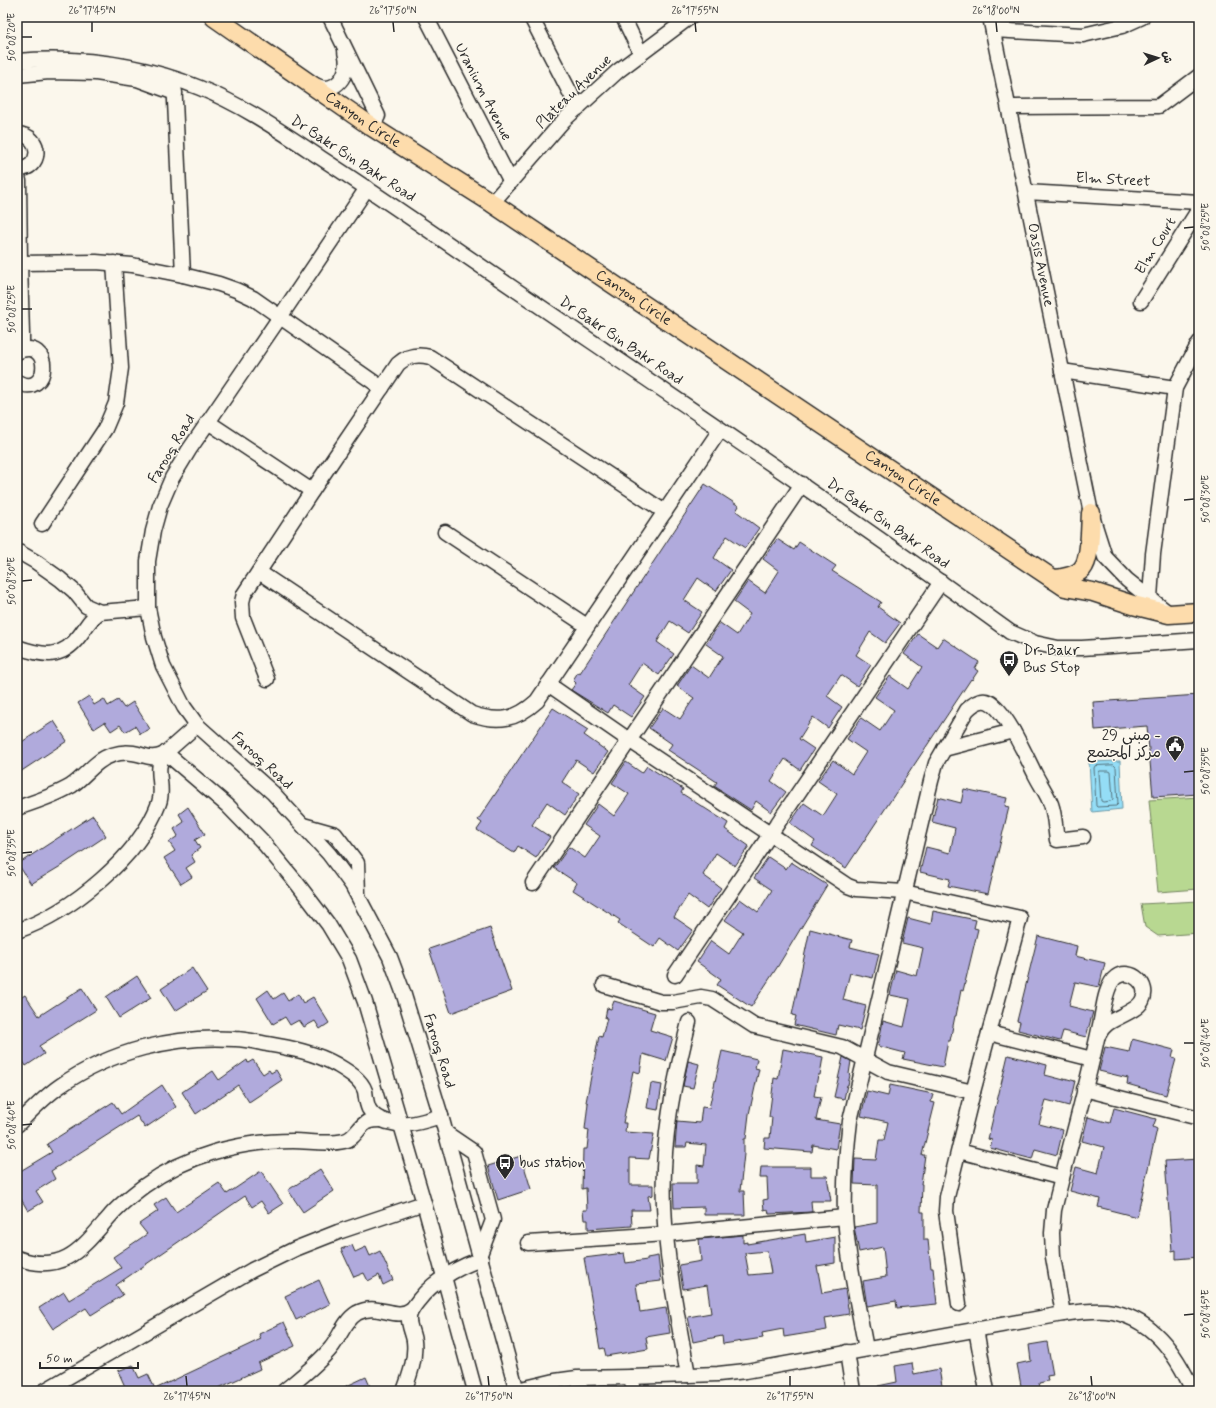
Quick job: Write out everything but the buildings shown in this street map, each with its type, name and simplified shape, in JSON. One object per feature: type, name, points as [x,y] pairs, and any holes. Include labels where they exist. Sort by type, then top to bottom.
[{"type":"main road","name":"Canyon Circle","points":[[214,17],[372,127],[492,203],[1052,580],[1065,587],[1088,591],[1169,614],[1199,612]]},
{"type":"main road","name":"Oasis Avenue","points":[[1052,580],[1070,576],[1082,569],[1089,554],[1091,513]]},
{"type":"main road","points":[[1088,591],[1089,554]]},
{"type":"street","points":[[330,17],[378,116],[372,127]]},
{"type":"street","name":"Uranium Avenue","points":[[426,17],[511,182]]},
{"type":"street","points":[[531,17],[578,108]]},
{"type":"street","points":[[623,17],[641,54]]},
{"type":"street","name":"Plateau Avenue","points":[[492,203],[564,120],[618,71],[690,17]]},
{"type":"street","points":[[992,24],[1083,36],[1122,26],[1142,17]]},
{"type":"street","name":"Oasis Avenue","points":[[992,24],[1091,513],[1106,557],[1127,580],[1169,614]]},
{"type":"street","points":[[309,84],[325,88],[337,84],[345,76],[347,57],[342,40]]},
{"type":"street","name":"Dr Bakr Bin Bakr Road","points":[[17,61],[46,59],[91,61],[129,66],[175,86],[202,88],[235,104],[283,133],[367,188],[720,430],[802,484],[1010,632],[1035,643],[1058,648],[1082,648],[1199,640]]},
{"type":"street","points":[[17,75],[49,72],[96,73],[175,86],[183,275]]},
{"type":"street","points":[[1009,107],[1160,106],[1199,76]]},
{"type":"street","points":[[17,134],[28,136],[33,140],[37,152],[34,162],[30,166],[25,169],[17,169]]},
{"type":"street","points":[[17,174],[19,181],[22,335],[22,343],[17,352]]},
{"type":"street","name":"Farooq Road","points":[[367,188],[189,450],[172,478],[160,506],[153,531],[148,561],[148,608],[154,637],[163,666],[184,707],[197,725],[273,793],[329,854],[352,885],[392,964],[403,992],[442,1116],[517,1390]]},
{"type":"street","name":"Elm Street","points":[[1026,192],[1199,202]]},
{"type":"street","name":"Elm Court","points":[[1141,301],[1199,209]]},
{"type":"street","points":[[20,263],[114,263],[183,275],[220,284],[253,298],[382,388]]},
{"type":"street","points":[[42,524],[105,430],[116,403],[121,368],[114,263]]},
{"type":"street","points":[[1150,598],[1153,554],[1175,388],[1199,343]]},
{"type":"street","points":[[17,352],[23,349],[35,351],[40,355],[44,367],[41,377],[32,384],[26,385],[17,382]]},
{"type":"street","points":[[267,679],[244,618],[242,602],[244,594],[398,364],[405,358],[423,356],[430,358],[665,512]]},
{"type":"street","points":[[1062,371],[1175,388]]},
{"type":"street","points":[[208,422],[312,491]]},
{"type":"street","points":[[259,572],[472,714],[486,719],[501,719],[515,716],[526,711],[537,701],[720,430]]},
{"type":"street","points":[[533,882],[802,484]]},
{"type":"street","points":[[445,532],[587,626]]},
{"type":"street","points":[[17,551],[60,579],[74,591],[86,606],[100,612]]},
{"type":"street","points":[[675,975],[941,582]]},
{"type":"street","points":[[17,647],[40,655],[52,654],[64,650],[73,644],[93,616],[100,612],[148,608]]},
{"type":"street","points":[[548,684],[770,835],[848,886],[856,889],[904,892],[1020,918],[973,1092],[947,1197],[946,1211],[959,1304]]},
{"type":"street","points":[[866,1349],[853,1276],[846,1217],[846,1151],[850,1121],[936,763],[967,710],[972,705],[978,702],[989,702],[1000,712],[1013,731],[1051,804],[1057,840],[1083,838]]},
{"type":"street","points":[[17,931],[47,918],[73,902],[92,888],[132,848],[146,829],[159,801],[161,793],[158,768],[160,760],[164,754],[197,725]]},
{"type":"street","points":[[944,748],[1013,731]]},
{"type":"street","points":[[17,808],[41,800],[72,785],[101,760],[112,755],[134,753],[150,758],[164,754]]},
{"type":"street","points":[[164,754],[228,806],[262,841],[328,924],[349,959],[365,1002],[424,1203],[475,1391]]},
{"type":"street","points":[[604,985],[662,1002],[673,1002],[701,997],[712,999],[754,1026],[842,1047],[888,1072],[973,1092]]},
{"type":"street","points":[[688,1375],[666,1234],[664,1203],[665,1158],[669,1114],[676,1071],[689,1022]]},
{"type":"street","points":[[989,1033],[1092,1059]]},
{"type":"street","points":[[1063,1314],[1053,1257],[1052,1232],[1054,1210],[1098,1036]]},
{"type":"street","points":[[17,1125],[53,1091],[84,1070],[111,1058],[139,1049],[172,1042],[200,1039],[235,1039],[286,1047],[313,1055],[335,1064],[350,1072],[360,1082],[370,1110],[382,1120]]},
{"type":"street","points":[[1084,1089],[1199,1118]]},
{"type":"street","points":[[17,1258],[29,1262],[43,1263],[57,1262],[71,1256],[82,1248],[128,1198],[146,1185],[190,1160],[247,1143],[346,1141],[353,1137],[372,1120],[409,1124],[442,1116]]},
{"type":"street","points":[[404,1391],[414,1358],[414,1338],[409,1323],[409,1317],[412,1309],[422,1295],[436,1282],[480,1257],[493,1220],[474,1152],[446,1133]]},
{"type":"street","points":[[959,1151],[1062,1178]]},
{"type":"street","points":[[44,1391],[252,1270],[295,1249],[338,1232],[424,1203]]},
{"type":"street","points":[[528,1243],[666,1234],[846,1217]]},
{"type":"street","points":[[284,1391],[312,1369],[332,1346],[348,1321],[356,1314],[374,1308],[399,1314],[407,1313],[412,1309]]},
{"type":"street","points":[[517,1390],[555,1381],[577,1378],[633,1384],[688,1375],[746,1371],[976,1329],[1086,1311],[1107,1312],[1126,1316],[1146,1326],[1163,1340],[1175,1355],[1193,1391]]},
{"type":"street","points":[[976,1329],[987,1391]]},
{"type":"street","points":[[847,1352],[853,1391]]},
{"type":"street","points":[[1185,1373],[1199,1385]]},
{"type":"green space","points":[[1199,797],[1199,889],[1158,892],[1149,800]]},
{"type":"green space","points":[[1199,901],[1199,933],[1158,936],[1145,927],[1141,904]]},
{"type":"water","points":[[1120,761],[1122,809],[1092,812],[1089,762]]},
{"type":"place","name":"Dr. Bakr Bus Stop","points":[[1009,677]]},
{"type":"place","name":"مبنى 29 - مركز المجتمع","points":[[1175,762]]},
{"type":"place","name":"bus station","points":[[505,1180]]}]
